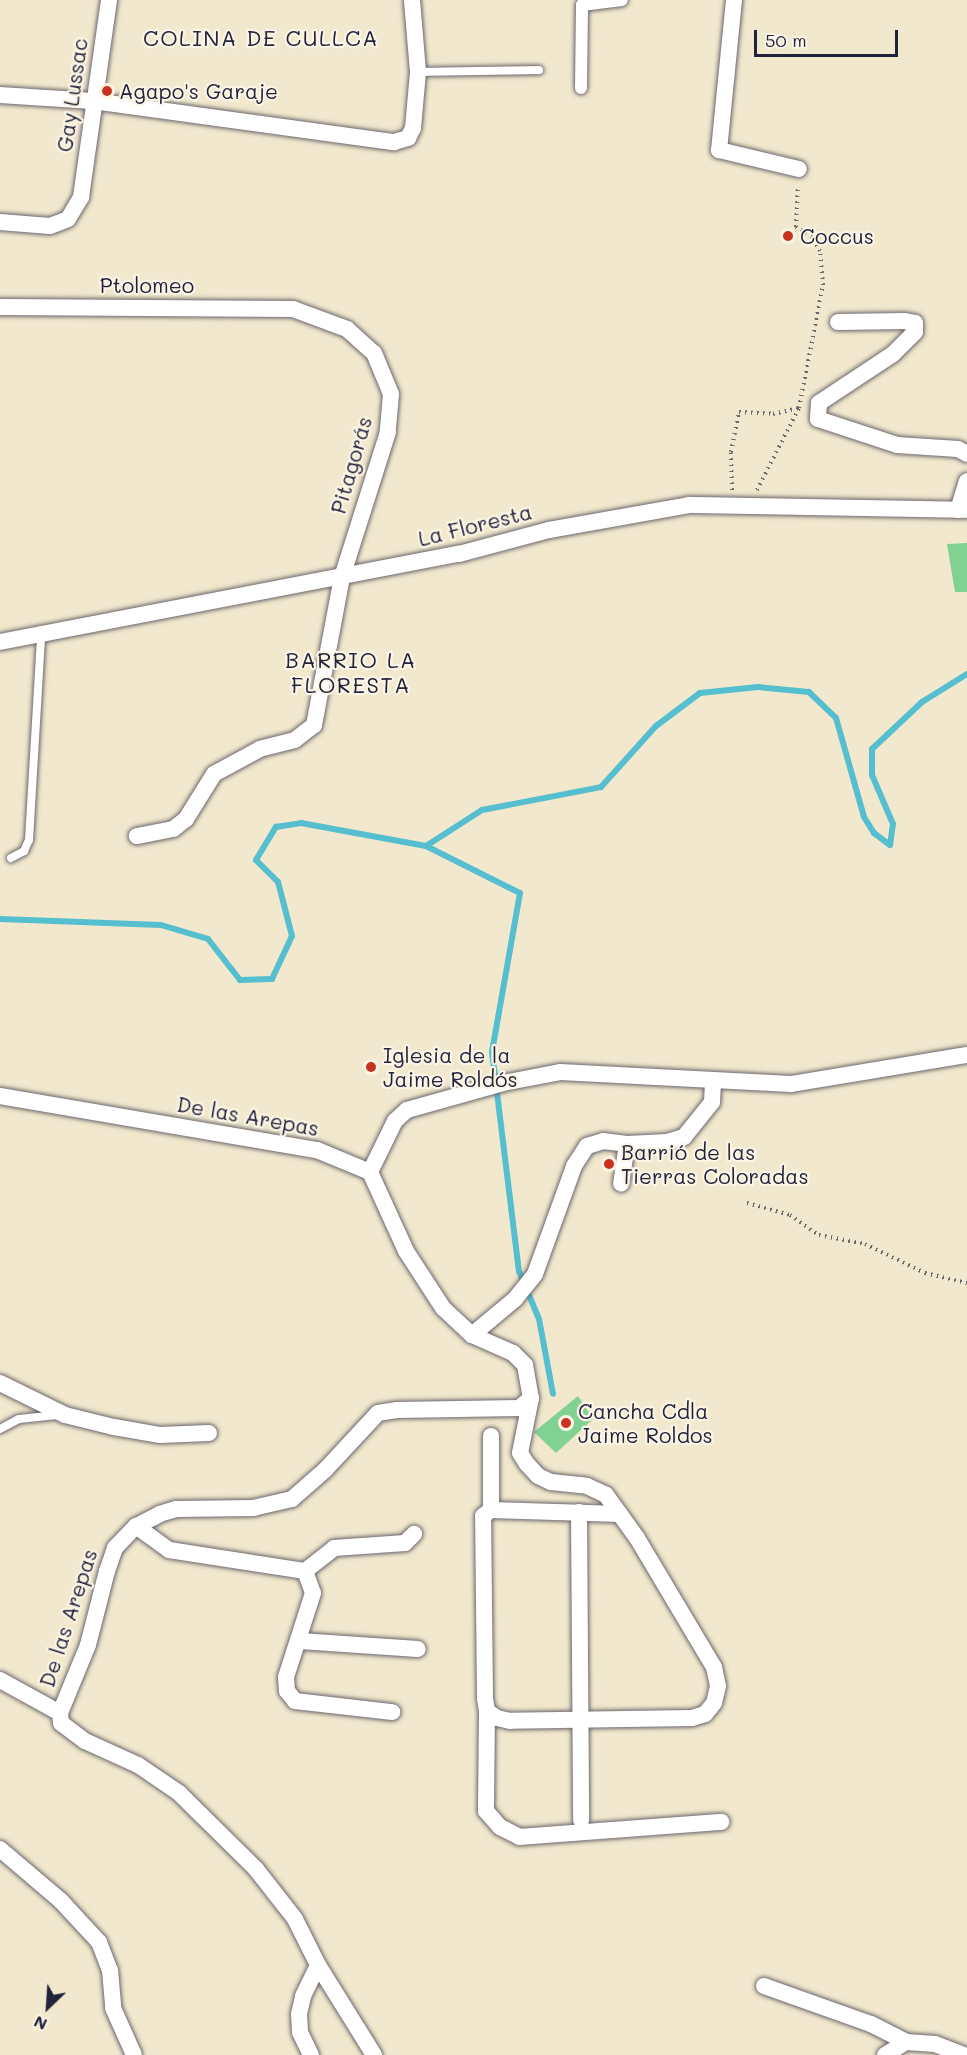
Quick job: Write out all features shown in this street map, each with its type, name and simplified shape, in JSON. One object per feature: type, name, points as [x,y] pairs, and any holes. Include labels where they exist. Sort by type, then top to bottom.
[{"type":"street","name":"Gay Lussac","points":[[0,222],[50,226],[68,219],[81,197],[93,101],[110,0]]},
{"type":"street","points":[[0,95],[93,101],[394,142],[408,138],[413,128],[418,72],[412,0]]},
{"type":"street","points":[[581,88],[582,5],[622,0]]},
{"type":"street","points":[[734,0],[719,150],[799,169]]},
{"type":"street","name":"Ptolomeo","points":[[0,306],[293,309]]},
{"type":"street","name":"Pitagorás","points":[[136,836],[173,829],[186,819],[214,774],[260,748],[295,740],[314,725],[342,577],[388,432],[391,394],[374,353],[347,329],[293,309]]},
{"type":"street","points":[[838,322],[904,321],[915,323],[915,332],[893,354],[819,403],[818,419],[897,445],[958,449],[967,454]]},
{"type":"street","points":[[963,510],[967,481]]},
{"type":"street","name":"La Floresta","points":[[0,642],[459,555],[549,530],[689,505],[963,510]]},
{"type":"street","points":[[487,1711],[510,1721],[581,1717],[692,1718],[705,1714],[714,1703],[718,1686],[714,1668],[620,1514],[606,1495],[587,1486],[551,1482],[538,1476],[520,1453],[531,1398],[525,1365],[513,1353],[472,1335],[443,1308],[406,1251],[370,1173],[395,1121],[407,1110],[496,1085],[560,1072],[713,1082],[791,1084],[967,1055]]},
{"type":"street","points":[[472,1335],[514,1299],[535,1274],[581,1154],[587,1146],[603,1141],[627,1144],[667,1142],[684,1137],[712,1102],[713,1082]]},
{"type":"street","name":"De las Arepas","points":[[0,1096],[317,1150],[370,1173]]},
{"type":"street","points":[[621,1184],[627,1144]]},
{"type":"street","points":[[0,1383],[64,1415],[160,1435],[209,1433]]},
{"type":"street","name":"De las Arepas","points":[[374,2055],[318,1965],[295,1919],[256,1869],[179,1794],[153,1774],[73,1734],[61,1723],[60,1713],[88,1645],[116,1548],[136,1526],[176,1509],[254,1508],[292,1499],[325,1470],[378,1413],[397,1410],[519,1408],[531,1398]]},
{"type":"street","points":[[491,1436],[491,1510]]},
{"type":"street","points":[[620,1514],[491,1510],[483,1516],[487,1711],[486,1811],[500,1827],[520,1837],[722,1822]]},
{"type":"street","points":[[579,1512],[580,1820]]},
{"type":"street","points":[[136,1526],[169,1550],[305,1571],[334,1548],[405,1544],[414,1534]]},
{"type":"street","points":[[305,1571],[313,1593],[300,1641],[286,1677],[286,1691],[295,1701],[392,1712]]},
{"type":"street","points":[[300,1641],[418,1649]]},
{"type":"street","points":[[0,1680],[60,1713]]},
{"type":"street","points":[[0,1850],[61,1901],[99,1942],[110,1970],[113,2008],[134,2055]]},
{"type":"street","points":[[311,2055],[300,2032],[299,2014],[303,1996],[318,1965]]},
{"type":"street","points":[[764,1986],[871,2024],[906,2042],[935,2044],[963,2055]]},
{"type":"street","points":[[885,2055],[906,2042]]},
{"type":"lane","points":[[418,72],[539,70]]},
{"type":"lane","points":[[11,858],[24,851],[29,840],[41,635]]},
{"type":"lane","points":[[0,1429],[28,1417],[64,1415]]},
{"type":"path","points":[[740,506],[799,408],[823,285],[820,251],[812,237],[796,227],[799,169]]},
{"type":"path","points":[[740,506],[731,452],[739,412],[773,414],[799,408]]},
{"type":"path","points":[[747,1203],[790,1215],[819,1234],[865,1244],[925,1272],[967,1283]]},
{"type":"green space","points":[[967,543],[967,592],[955,592],[947,544]]},
{"type":"green space","name":"Cancha Cdla Jaime Roldos","points":[[578,1396],[593,1419],[556,1453],[534,1432]]},
{"type":"waterway","points":[[426,846],[482,810],[601,787],[656,726],[700,693],[758,687],[809,692],[836,718],[864,817],[874,833],[890,845],[893,824],[872,775],[872,749],[922,702],[967,674]]},
{"type":"waterway","points":[[0,919],[161,925],[208,939],[240,980],[272,979],[292,936],[278,882],[256,860],[276,827],[301,823],[426,846],[520,893],[492,1052],[519,1271],[539,1319],[553,1394]]},
{"type":"place","name":"Agapo's Garaje","points":[[107,91]]},
{"type":"place","name":"Coccus","points":[[788,236]]},
{"type":"place","name":"Iglesia de la Jaime Roldós","points":[[371,1067]]},
{"type":"place","name":"Barrió de las Tierras Coloradas","points":[[609,1164]]},
{"type":"place","name":"Cancha Cdla Jaime Roldos","points":[[566,1423]]},
{"type":"district","name":"COLINA DE CULLCA","points":[[261,38]]},
{"type":"district","name":"BARRIO LA FLORESTA","points":[[351,672]]}]
